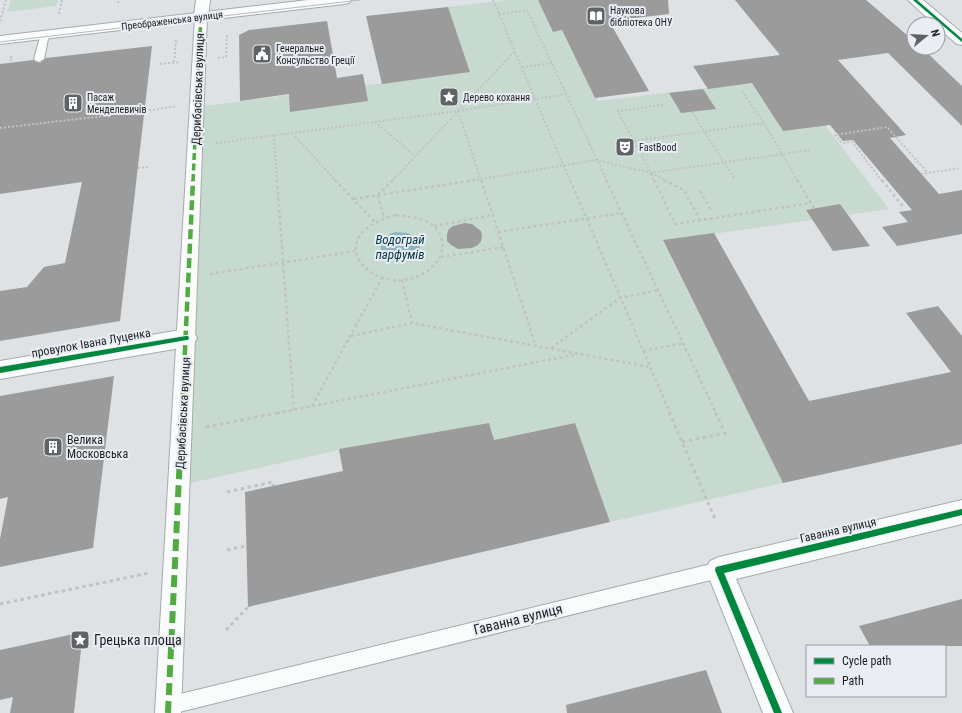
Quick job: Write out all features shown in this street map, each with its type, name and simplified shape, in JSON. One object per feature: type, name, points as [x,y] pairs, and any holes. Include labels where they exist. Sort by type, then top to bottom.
[{"type":"street","name":"Преображенська вулиця","points":[[0,40],[202,8],[344,0]]},
{"type":"street","points":[[915,0],[962,41]]},
{"type":"street","name":"Дерибасівська вулиця","points":[[168,710],[202,8]]},
{"type":"street","name":"провулок Івана Луценка","points":[[0,370],[186,338]]},
{"type":"street","name":"Гаванна вулиця","points":[[719,570],[962,512]]},
{"type":"street","points":[[719,570],[778,713]]},
{"type":"lane","points":[[40,59],[45,34]]},
{"type":"lane","name":"Гаванна вулиця","points":[[168,710],[719,570]]},
{"type":"path","points":[[0,20],[6,0]]},
{"type":"path","points":[[59,14],[62,0]]},
{"type":"path","points":[[493,0],[716,521]]},
{"type":"path","points":[[499,14],[527,10],[725,433],[682,442]]},
{"type":"path","points":[[226,57],[227,35]]},
{"type":"path","points":[[174,62],[176,40]]},
{"type":"path","points":[[378,195],[515,51]]},
{"type":"path","points":[[522,67],[552,63]]},
{"type":"path","points":[[742,91],[764,124],[814,208]]},
{"type":"path","points":[[195,146],[458,111],[567,94]]},
{"type":"path","points":[[145,110],[197,104]]},
{"type":"path","points":[[663,105],[618,111],[675,224],[811,203]]},
{"type":"path","points":[[458,111],[536,346]]},
{"type":"path","points":[[692,112],[734,178]]},
{"type":"path","points":[[0,128],[104,116]]},
{"type":"path","points":[[375,121],[415,156]]},
{"type":"path","points":[[634,141],[764,124]]},
{"type":"path","points":[[904,208],[852,142],[842,143],[835,134],[887,127],[928,173]]},
{"type":"path","points":[[292,133],[375,222]]},
{"type":"path","points":[[274,135],[294,410]]},
{"type":"path","points":[[651,174],[810,150]]},
{"type":"path","points":[[354,199],[597,160],[651,174],[684,190],[700,220]]},
{"type":"path","points":[[138,168],[150,167]]},
{"type":"path","points":[[921,174],[961,168]]},
{"type":"path","points":[[700,191],[711,210]]},
{"type":"path","points":[[378,195],[384,218]]},
{"type":"path","points":[[498,232],[622,213]]},
{"type":"path","points":[[406,215],[417,217],[434,226],[440,233],[443,240],[441,257],[426,272],[415,277],[402,280],[382,278],[372,274],[363,268],[358,260],[356,243],[366,228],[375,222],[384,218],[406,215]]},
{"type":"path","points":[[434,226],[493,215]]},
{"type":"path","points":[[441,257],[503,247]]},
{"type":"path","points":[[189,278],[356,251]]},
{"type":"path","points":[[312,406],[382,278]]},
{"type":"path","points":[[402,280],[412,323]]},
{"type":"path","points":[[550,348],[620,298],[659,290]]},
{"type":"path","points":[[350,336],[412,323],[650,367]]},
{"type":"path","points":[[643,351],[683,342]]},
{"type":"path","points":[[182,432],[578,354]]},
{"type":"path","points":[[227,492],[273,482],[273,486]]},
{"type":"path","points":[[227,550],[246,546]]},
{"type":"path","points":[[0,604],[175,568]]},
{"type":"path","points":[[226,630],[248,607]]},
{"type":"green space","points":[[11,0],[58,0],[56,6],[7,12]]},
{"type":"green space","points":[[506,0],[538,0],[553,31],[562,30],[598,101],[789,78],[889,209],[663,241],[783,483],[610,522],[575,423],[343,471],[339,450],[186,484],[204,106],[470,72],[448,7]]},
{"type":"water","name":"Водограй парфумів","points":[[395,232],[408,233],[418,239],[420,248],[413,257],[404,261],[395,261],[382,252],[381,245],[385,238]]},
{"type":"building","points":[[538,0],[668,0],[669,14],[609,21],[649,91],[595,98],[562,30],[553,32]]},
{"type":"building","points":[[735,0],[866,0],[906,34],[906,56],[930,56],[962,86],[962,126],[888,53],[838,60],[906,135],[890,138],[939,194],[962,190],[962,234],[897,246],[882,227],[908,222],[899,212],[912,210],[853,140],[843,141],[830,125],[783,131],[752,83],[708,89],[693,66],[780,55]]},
{"type":"building","points":[[448,7],[470,72],[382,84],[366,16]]},
{"type":"building","points":[[327,21],[337,78],[363,74],[368,101],[290,112],[289,94],[240,101],[239,35],[249,30]]},
{"type":"building","points":[[152,46],[120,321],[0,341],[0,291],[27,287],[44,267],[65,263],[82,182],[0,194],[0,64],[33,60],[40,63],[46,58]]},
{"type":"building","points":[[703,89],[716,109],[681,113],[669,93]]},
{"type":"building","points":[[840,204],[870,246],[833,251],[806,210]]},
{"type":"building","points":[[465,223],[472,224],[481,231],[481,241],[478,245],[472,248],[458,249],[447,241],[448,230],[453,226]]},
{"type":"building","points":[[714,233],[809,401],[951,372],[906,313],[938,306],[962,336],[962,444],[783,483],[663,240]]},
{"type":"building","name":"Велика Московська","points":[[114,376],[93,548],[0,567],[0,539],[8,497],[0,499],[0,396]]},
{"type":"building","points":[[489,423],[494,440],[575,423],[610,522],[248,607],[245,492],[343,471],[339,449]]},
{"type":"building","points":[[962,599],[962,646],[869,645],[859,626]]},
{"type":"building","points":[[83,632],[74,713],[10,713],[13,697],[0,700],[0,650]]},
{"type":"building","points":[[706,670],[722,713],[567,713],[566,705]]},
{"type":"tram line","points":[[0,42],[360,0]]},
{"type":"marked path","points":[[168,713],[201,16]]},
{"type":"cycle path","points":[[915,0],[962,41]]},
{"type":"cycle path","points":[[0,370],[186,338]]},
{"type":"cycle path","points":[[778,713],[719,570],[962,512]]},
{"type":"place","name":"Наукова бібліотека ОНУ","points":[[596,16]]},
{"type":"place","name":"Генеральне Консульство Греції","points":[[262,54]]},
{"type":"place","name":"Дерево кохання","points":[[449,97]]},
{"type":"place","name":"Пасаж Менделевичів","points":[[73,103]]},
{"type":"place","name":"FastBood","points":[[625,147]]},
{"type":"place","name":"Велика Московська","points":[[53,447]]},
{"type":"place","name":"Грецька площа","points":[[80,640]]}]
